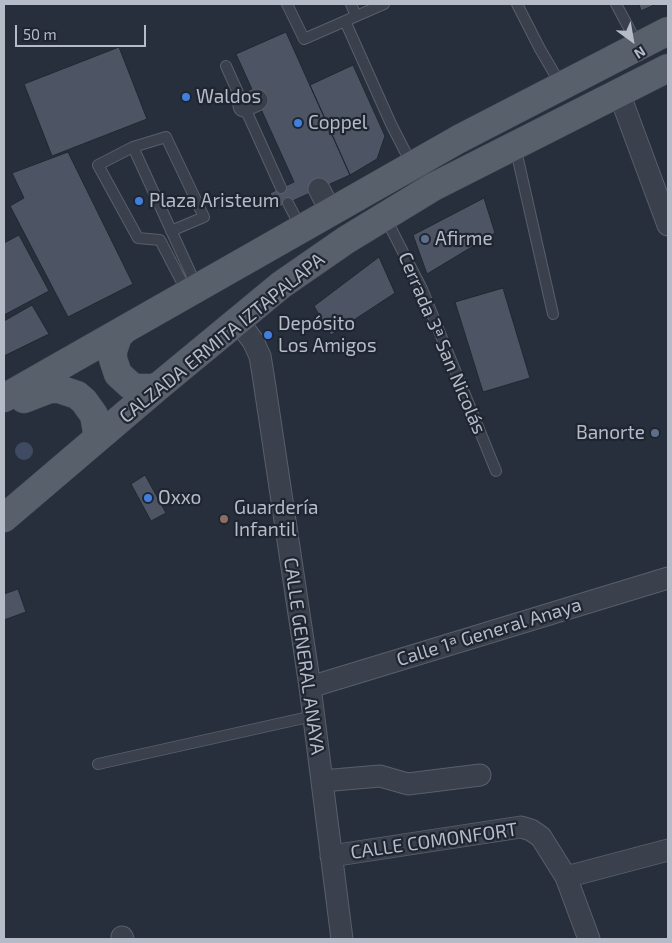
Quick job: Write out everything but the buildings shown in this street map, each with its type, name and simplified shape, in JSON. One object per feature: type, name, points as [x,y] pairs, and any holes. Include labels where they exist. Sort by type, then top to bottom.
[{"type":"main road","name":"CALZADA ERMITA IZTAPALAPA","points":[[4,398],[301,229],[325,200],[412,166],[459,139],[668,31]]},
{"type":"main road","name":"CALZADA ERMITA IZTAPALAPA","points":[[4,518],[281,285],[346,240],[433,187],[668,68]]},
{"type":"main road","points":[[124,330],[118,336],[112,359],[118,374],[130,385],[137,388],[153,388],[160,385]]},
{"type":"main road","points":[[4,404],[50,390],[68,391],[77,395],[90,407],[96,423],[95,440]]},
{"type":"street","points":[[619,93],[668,225]]},
{"type":"street","name":"CALLE GENERAL ANAYA","points":[[238,321],[253,341],[260,356],[310,687],[342,939]]},
{"type":"street","name":"Calle 1ª General Anaya","points":[[310,687],[668,578]]},
{"type":"street","points":[[322,781],[380,776],[408,784],[480,775]]},
{"type":"street","name":"CALLE COMONFORT","points":[[331,856],[520,827],[531,830],[541,837],[566,877],[589,939]]},
{"type":"street","points":[[566,877],[668,850]]},
{"type":"lane","points":[[287,4],[304,39],[384,4]]},
{"type":"lane","points":[[351,4],[356,16]]},
{"type":"lane","points":[[517,4],[561,86]]},
{"type":"lane","points":[[616,4],[638,46]]},
{"type":"lane","points":[[345,21],[412,166]]},
{"type":"lane","points":[[226,66],[251,103],[281,188]]},
{"type":"lane","points":[[172,232],[204,217],[166,137],[133,147],[98,165],[138,238],[160,240],[193,291]]},
{"type":"lane","points":[[515,145],[553,314]]},
{"type":"lane","points":[[133,147],[172,232],[193,291]]},
{"type":"lane","points":[[288,203],[301,229]]},
{"type":"lane","name":"Cerrada 3ª San Nicolás","points":[[385,216],[422,289],[496,471]]},
{"type":"lane","points":[[98,764],[313,716]]},
{"type":"water","points":[[20,442],[28,442],[33,447],[31,458],[20,460],[15,455],[15,447]]},
{"type":"place","name":"Waldos","points":[[186,97]]},
{"type":"place","name":"Coppel","points":[[298,123]]},
{"type":"place","name":"Plaza Aristeum","points":[[139,201]]},
{"type":"place","name":"Afirme","points":[[425,239]]},
{"type":"place","name":"Depósito Los Amigos","points":[[268,335]]},
{"type":"place","name":"Banorte","points":[[655,433]]},
{"type":"place","name":"Oxxo","points":[[148,498]]},
{"type":"place","name":"Guardería Infantil","points":[[224,519]]}]
